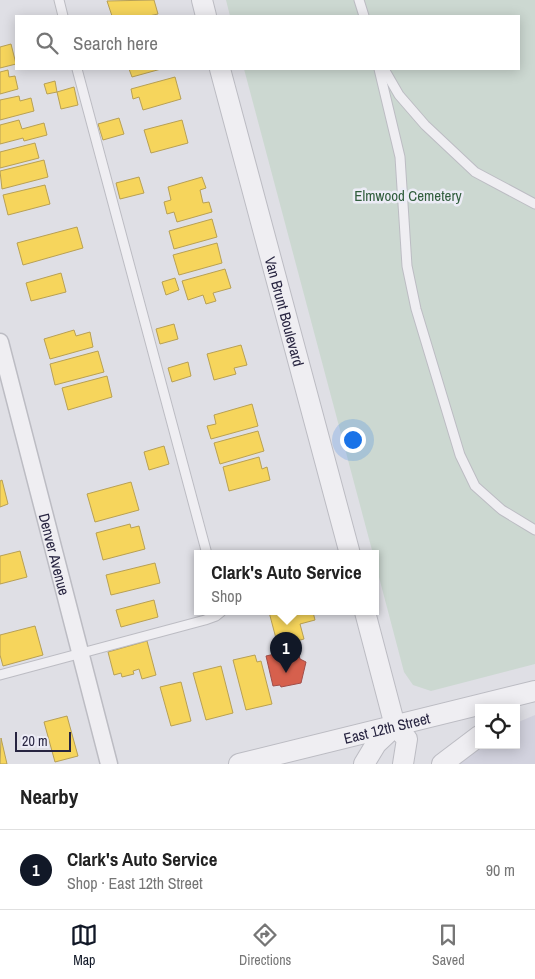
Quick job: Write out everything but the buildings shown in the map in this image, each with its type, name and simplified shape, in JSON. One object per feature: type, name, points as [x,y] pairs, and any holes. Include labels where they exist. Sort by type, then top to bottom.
[{"type":"street","points":[[202,0],[206,15]]},
{"type":"street","name":"Van Brunt Boulevard","points":[[220,70],[349,550]]},
{"type":"street","name":"Denver Avenue","points":[[0,342],[110,764]]},
{"type":"street","points":[[366,615],[395,726],[407,739],[402,764]]},
{"type":"street","name":"East 12th Street","points":[[239,764],[535,691]]},
{"type":"street","points":[[520,706],[535,696]]},
{"type":"street","points":[[364,764],[376,744],[395,726]]},
{"type":"street","points":[[442,764],[475,739]]},
{"type":"lane","points":[[59,0],[63,15]]},
{"type":"lane","points":[[359,0],[364,15]]},
{"type":"lane","points":[[77,70],[206,550]]},
{"type":"lane","points":[[379,70],[400,157],[407,266],[416,309],[460,455],[475,486],[502,510],[535,530]]},
{"type":"lane","points":[[385,70],[399,95],[425,125],[475,172],[535,204]]},
{"type":"lane","points":[[0,675],[205,620],[217,615]]},
{"type":"shaded area","points":[[535,715],[535,764],[451,764],[475,748],[520,749],[520,721]]},
{"type":"green space","name":"Elmwood Cemetery","points":[[226,0],[535,0],[535,664],[431,691],[413,685],[404,672],[379,577],[379,550],[372,550],[244,70],[520,70],[520,15],[230,15]]},
{"type":"place","name":"Clark's Auto Service","points":[[286,673]]}]
